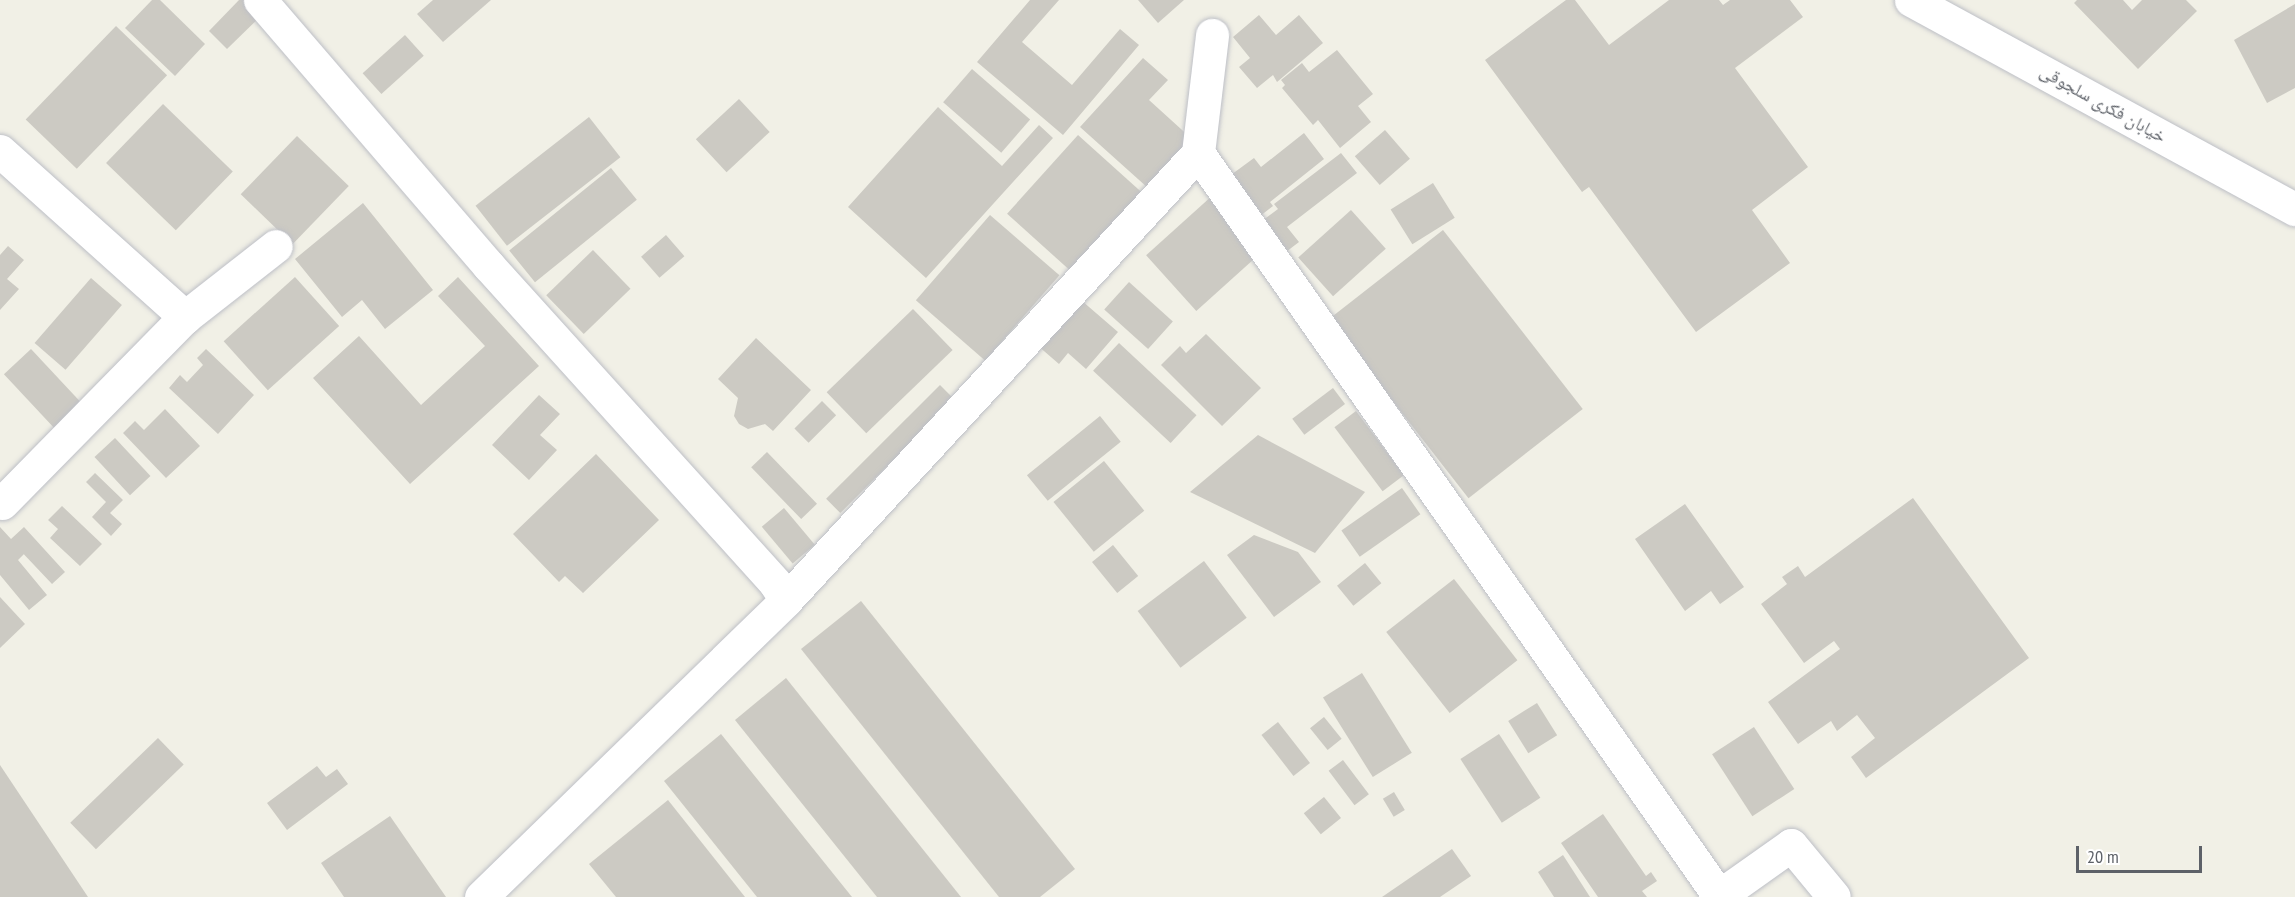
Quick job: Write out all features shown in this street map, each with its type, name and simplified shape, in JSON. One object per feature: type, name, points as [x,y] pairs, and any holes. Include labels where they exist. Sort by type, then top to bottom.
[{"type":"street","points":[[260,0],[488,265],[775,583],[786,600]]},
{"type":"street","name":"خیابان فکری سلجوقی","points":[[1911,0],[2295,209]]},
{"type":"street","points":[[481,897],[786,600],[1198,153],[1212,35]]},
{"type":"street","points":[[0,151],[185,317]]},
{"type":"street","points":[[1198,153],[1719,896],[1791,844],[1834,897]]},
{"type":"street","points":[[2,503],[185,317],[276,246]]},
{"type":"building","points":[[152,0],[160,0],[205,44],[175,76],[125,28]]},
{"type":"building","points":[[239,0],[247,0],[262,15],[227,49],[209,31]]},
{"type":"building","points":[[433,0],[491,0],[443,42],[417,14]]},
{"type":"building","points":[[1030,0],[1059,0],[1022,42],[1072,85],[1120,29],[1139,45],[1063,135],[977,62]]},
{"type":"building","points":[[1138,0],[1184,0],[1158,23]]},
{"type":"building","points":[[1566,0],[1575,0],[1609,45],[1669,0],[1719,0],[1723,5],[1730,0],[1790,0],[1803,17],[1735,68],[1808,167],[1752,210],[1790,263],[1696,332],[1589,187],[1582,192],[1485,60]]},
{"type":"building","points":[[2077,0],[2123,0],[2132,10],[2142,0],[2186,0],[2197,11],[2138,69],[2074,3]]},
{"type":"building","points":[[2295,4],[2295,88],[2267,103],[2234,40]]},
{"type":"building","points":[[1259,15],[1276,35],[1299,15],[1323,43],[1277,82],[1273,75],[1257,88],[1239,67],[1250,58],[1233,37]]},
{"type":"building","points":[[116,26],[167,75],[77,169],[26,120]]},
{"type":"building","points":[[405,35],[424,56],[381,94],[363,73]]},
{"type":"building","points":[[1337,50],[1373,94],[1358,106],[1371,122],[1340,148],[1318,120],[1313,125],[1282,88],[1285,85],[1281,80],[1302,63],[1309,72]]},
{"type":"building","points":[[1143,58],[1168,80],[1149,100],[1192,139],[1148,188],[1080,127]]},
{"type":"building","points":[[972,69],[1030,120],[1001,153],[943,102]]},
{"type":"building","points":[[739,99],[770,132],[727,172],[696,139]]},
{"type":"building","points":[[163,104],[233,171],[176,230],[106,163]]},
{"type":"building","points":[[938,107],[1002,166],[1039,125],[1053,138],[926,278],[848,207]]},
{"type":"building","points":[[589,117],[620,157],[507,246],[476,206]]},
{"type":"building","points":[[1385,130],[1410,159],[1380,185],[1355,156]]},
{"type":"building","points":[[1304,133],[1324,159],[1270,202],[1273,206],[1255,220],[1224,180],[1254,158],[1261,167]]},
{"type":"building","points":[[1078,135],[1146,197],[1075,275],[1007,214]]},
{"type":"building","points":[[297,136],[349,186],[293,244],[241,194]]},
{"type":"building","points":[[1341,153],[1357,173],[1287,227],[1299,242],[1282,255],[1259,223],[1278,209],[1274,204]]},
{"type":"building","points":[[611,168],[637,200],[535,282],[509,250]]},
{"type":"building","points":[[1433,183],[1455,218],[1412,244],[1391,209]]},
{"type":"building","points":[[1213,195],[1263,251],[1196,311],[1146,255]]},
{"type":"building","points":[[363,203],[433,290],[385,329],[362,300],[342,317],[295,259]]},
{"type":"building","points":[[1351,210],[1386,249],[1333,296],[1298,258]]},
{"type":"building","points":[[990,215],[1059,275],[985,361],[916,300]]},
{"type":"building","points":[[1443,230],[1583,409],[1468,498],[1329,319]]},
{"type":"building","points":[[666,235],[684,256],[659,278],[641,257]]},
{"type":"building","points":[[8,246],[24,260],[7,279],[19,289],[0,310],[0,255]]},
{"type":"building","points":[[593,250],[631,289],[584,334],[546,295]]},
{"type":"building","points":[[295,277],[339,326],[268,390],[224,341]]},
{"type":"building","points":[[458,277],[539,366],[410,484],[313,378],[359,336],[421,405],[485,346],[438,296]]},
{"type":"building","points":[[91,278],[122,305],[66,370],[35,343]]},
{"type":"building","points":[[1129,282],[1173,321],[1148,349],[1104,309]]},
{"type":"building","points":[[1074,294],[1118,332],[1086,369],[1068,353],[1059,364],[1037,345]]},
{"type":"building","points":[[913,309],[953,350],[866,433],[827,392]]},
{"type":"building","points":[[1206,334],[1261,388],[1222,426],[1161,365],[1180,346],[1186,353]]},
{"type":"building","points":[[756,338],[811,390],[773,431],[765,424],[748,429],[739,424],[734,416],[738,398],[718,379]]},
{"type":"building","points":[[1119,343],[1197,415],[1171,443],[1093,371]]},
{"type":"building","points":[[31,349],[81,403],[54,428],[4,374]]},
{"type":"building","points":[[206,349],[254,395],[218,434],[169,388],[180,375],[187,382],[203,365],[197,358]]},
{"type":"building","points":[[940,385],[954,399],[840,513],[826,499]]},
{"type":"building","points":[[1333,388],[1345,404],[1304,435],[1292,419]]},
{"type":"building","points":[[539,395],[560,414],[540,435],[557,450],[529,480],[492,445]]},
{"type":"building","points":[[822,401],[836,415],[809,443],[794,429]]},
{"type":"building","points":[[165,409],[200,446],[166,478],[123,433],[135,421],[144,430]]},
{"type":"building","points":[[1356,411],[1404,475],[1383,491],[1334,427]]},
{"type":"building","points":[[1100,416],[1121,442],[1048,501],[1027,475]]},
{"type":"building","points":[[1258,435],[1365,492],[1315,553],[1190,492]]},
{"type":"building","points":[[115,438],[150,476],[130,495],[95,457]]},
{"type":"building","points":[[767,452],[817,504],[801,519],[751,467]]},
{"type":"building","points":[[596,454],[659,520],[583,593],[565,576],[559,582],[513,534]]},
{"type":"building","points":[[1104,461],[1144,511],[1094,552],[1053,502]]},
{"type":"building","points":[[95,473],[123,500],[110,513],[122,524],[111,536],[92,517],[106,502],[86,482]]},
{"type":"building","points":[[1402,488],[1420,514],[1360,557],[1341,530]]},
{"type":"building","points":[[1913,498],[2029,658],[1866,778],[1851,757],[1875,738],[1857,715],[1837,731],[1831,721],[1798,744],[1768,702],[1840,649],[1834,641],[1804,663],[1761,604],[1787,584],[1782,577],[1798,566],[1805,577]]},
{"type":"building","points":[[1685,504],[1744,587],[1720,604],[1711,591],[1685,611],[1635,539]]},
{"type":"building","points":[[62,506],[102,544],[80,566],[50,538],[58,529],[48,520]]},
{"type":"building","points":[[784,508],[815,545],[793,563],[762,527]]},
{"type":"building","points":[[0,527],[11,539],[24,527],[65,572],[52,584],[24,554],[18,560],[47,595],[29,610],[0,575]]},
{"type":"building","points":[[1254,535],[1298,552],[1321,582],[1274,617],[1227,555]]},
{"type":"building","points":[[1113,545],[1138,576],[1117,593],[1092,562]]},
{"type":"building","points":[[1204,561],[1247,618],[1180,668],[1138,611]]},
{"type":"building","points":[[1365,563],[1381,583],[1353,606],[1337,586]]},
{"type":"building","points":[[1454,579],[1517,660],[1450,713],[1386,632]]},
{"type":"building","points":[[0,597],[25,624],[0,648]]},
{"type":"building","points":[[861,601],[1075,869],[1040,897],[999,897],[801,649]]},
{"type":"building","points":[[1362,673],[1412,753],[1373,777],[1323,697]]},
{"type":"building","points":[[786,678],[961,897],[877,897],[735,720]]},
{"type":"building","points":[[1537,703],[1557,735],[1528,753],[1508,721]]},
{"type":"building","points":[[1324,717],[1342,739],[1328,750],[1310,728]]},
{"type":"building","points":[[1278,722],[1310,763],[1293,776],[1261,735]]},
{"type":"building","points":[[1754,727],[1794,789],[1752,816],[1712,754]]},
{"type":"building","points":[[721,734],[852,897],[757,897],[664,781]]},
{"type":"building","points":[[1499,734],[1540,798],[1502,823],[1460,759]]},
{"type":"building","points":[[158,738],[184,765],[96,849],[70,823]]},
{"type":"building","points":[[1343,760],[1369,794],[1355,805],[1329,771]]},
{"type":"building","points":[[0,765],[88,897],[0,897]]},
{"type":"building","points":[[317,766],[326,777],[337,769],[348,784],[287,830],[267,803]]},
{"type":"building","points":[[1394,792],[1405,810],[1394,817],[1383,799]]},
{"type":"building","points":[[1324,797],[1341,818],[1321,834],[1304,813]]},
{"type":"building","points":[[668,800],[745,897],[616,897],[589,864]]},
{"type":"building","points":[[1603,814],[1646,876],[1651,872],[1657,881],[1642,891],[1647,897],[1598,897],[1561,843]]},
{"type":"building","points":[[390,816],[446,897],[344,897],[321,863]]},
{"type":"building","points":[[1452,849],[1471,876],[1440,897],[1382,897]]},
{"type":"building","points":[[1563,855],[1590,897],[1554,897],[1538,872]]}]
